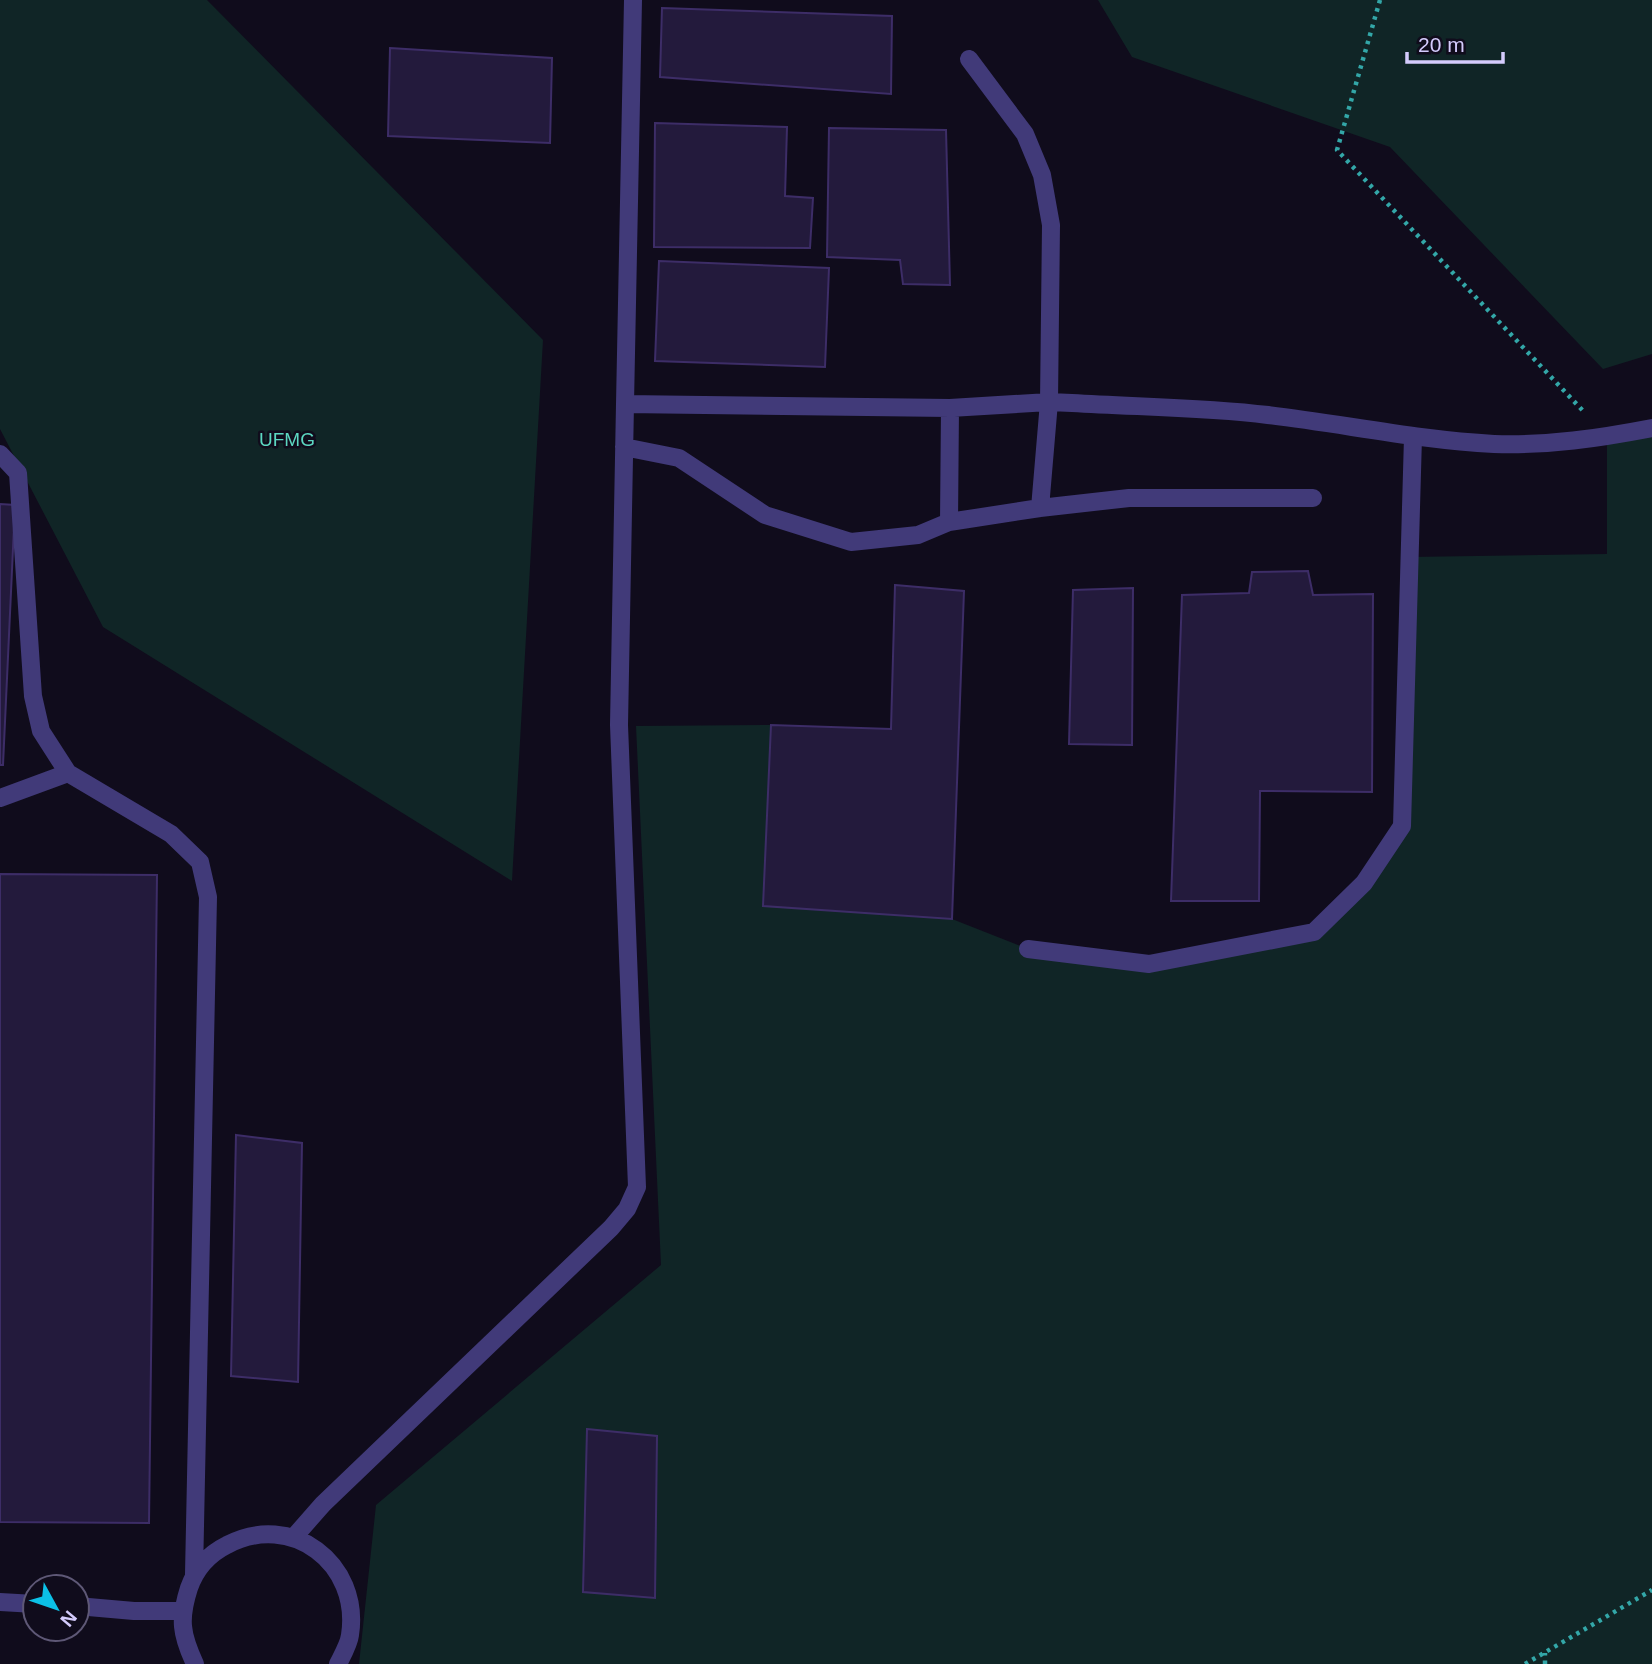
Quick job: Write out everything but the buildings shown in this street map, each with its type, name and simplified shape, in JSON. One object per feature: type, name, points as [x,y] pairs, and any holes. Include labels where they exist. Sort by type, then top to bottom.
[{"type":"lane","points":[[294,1537],[323,1504],[611,1228],[627,1209],[637,1188],[619,725],[633,0]]},
{"type":"lane","points":[[969,59],[1025,134],[1042,175],[1051,225],[1049,402],[1040,508]]},
{"type":"lane","points":[[625,404],[950,408],[1049,402],[1266,415],[1413,437],[1495,444],[1545,444],[1607,437],[1652,428]]},
{"type":"lane","points":[[948,522],[950,408]]},
{"type":"lane","points":[[1028,949],[1149,964],[1314,932],[1364,883],[1402,826],[1413,437]]},
{"type":"lane","points":[[624,447],[679,458],[765,515],[850,542],[918,535],[948,522],[1129,498],[1313,498]]},
{"type":"lane","points":[[0,454],[18,473],[33,696],[41,731],[68,773],[171,835],[200,862],[208,897],[194,1574],[182,1611],[184,1641],[195,1664]]},
{"type":"lane","points":[[0,798],[68,773]]},
{"type":"lane","points":[[194,1574],[214,1552],[244,1536],[273,1533],[294,1537],[319,1551],[339,1573],[350,1600],[350,1636],[339,1664]]},
{"type":"lane","points":[[0,1602],[21,1603]]},
{"type":"lane","points":[[91,1607],[182,1611]]},
{"type":"path","points":[[1380,0],[1337,150],[1607,437]]},
{"type":"path","points":[[1525,1664],[1652,1590]]},
{"type":"path","points":[[1545,1653],[1545,1664]]},
{"type":"green space","name":"UFMG","points":[[0,0],[207,0],[543,340],[512,881],[103,627],[0,429]]},
{"type":"green space","points":[[1098,0],[1652,0],[1652,354],[1603,369],[1390,147],[1132,57]]},
{"type":"green space","points":[[1652,432],[1652,1664],[359,1664],[376,1505],[661,1265],[636,726],[771,725],[764,906],[952,919],[1028,949],[1149,964],[1314,932],[1402,826],[1410,557],[1607,554],[1607,437]]}]
